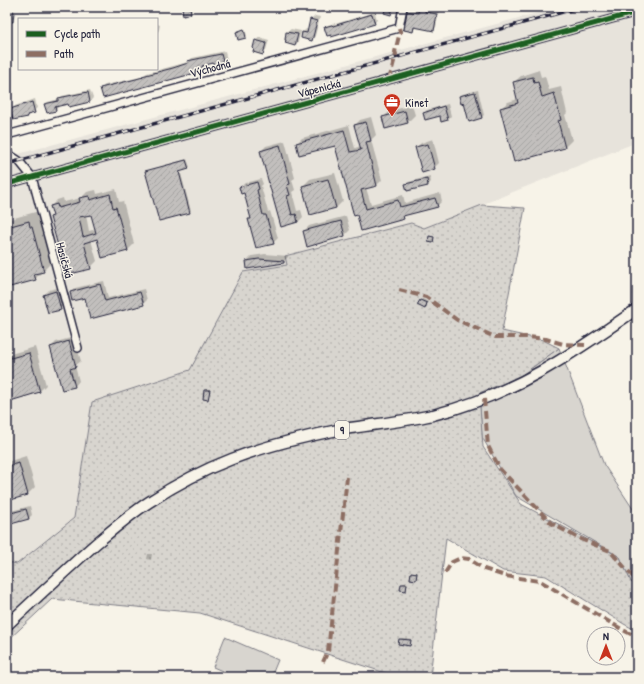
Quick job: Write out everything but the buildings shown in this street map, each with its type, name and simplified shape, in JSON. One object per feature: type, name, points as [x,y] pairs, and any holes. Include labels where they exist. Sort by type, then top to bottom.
[{"type":"main road","name":"9","points":[[7,625],[121,522],[148,503],[192,477],[251,452],[288,441],[334,431],[427,416],[484,399],[541,373],[585,345],[637,308]]},
{"type":"street","name":"Východná","points":[[7,135],[399,28],[403,7]]},
{"type":"street","name":"Vápenická","points":[[7,184],[637,12]]},
{"type":"street","points":[[7,152],[19,161],[32,177]]},
{"type":"street","name":"Hasičská","points":[[32,177],[78,348]]},
{"type":"shaded area","points":[[559,7],[637,7],[637,142],[424,228],[411,223],[285,256],[287,265],[243,272],[190,370],[92,402],[74,518],[17,564],[7,562],[7,157]]},
{"type":"shaded area","points":[[482,205],[525,208],[502,331],[543,340],[559,348],[519,377],[479,393],[483,447],[521,504],[620,557],[631,582],[637,585],[637,631],[546,576],[503,571],[446,538],[430,677],[398,677],[200,613],[52,599],[7,641],[7,562],[17,564],[74,518],[92,402],[190,370],[243,272],[287,265],[285,256],[411,223],[424,228]]},
{"type":"shaded area","points":[[559,348],[604,465],[637,515],[637,585],[631,582],[620,557],[516,496],[482,437],[479,393],[519,377]]},
{"type":"shaded area","points":[[225,637],[278,660],[271,677],[236,677],[213,667]]},
{"type":"railway","points":[[7,164],[581,7]]},
{"type":"marked path","points":[[389,80],[396,54],[395,52],[400,32],[399,28]]},
{"type":"marked path","points":[[399,290],[426,297],[457,320],[495,337],[528,337],[546,339],[563,344],[585,345]]},
{"type":"marked path","points":[[484,399],[488,446],[500,469],[551,523],[578,538],[610,551],[637,581]]},
{"type":"marked path","points":[[323,662],[328,651],[347,477]]},
{"type":"marked path","points":[[445,573],[452,562],[461,558],[469,559],[484,569],[505,576],[540,581],[637,637]]},
{"type":"cycle path","points":[[7,184],[637,12]]},
{"type":"place","name":"Kinet","points":[[392,117]]}]
